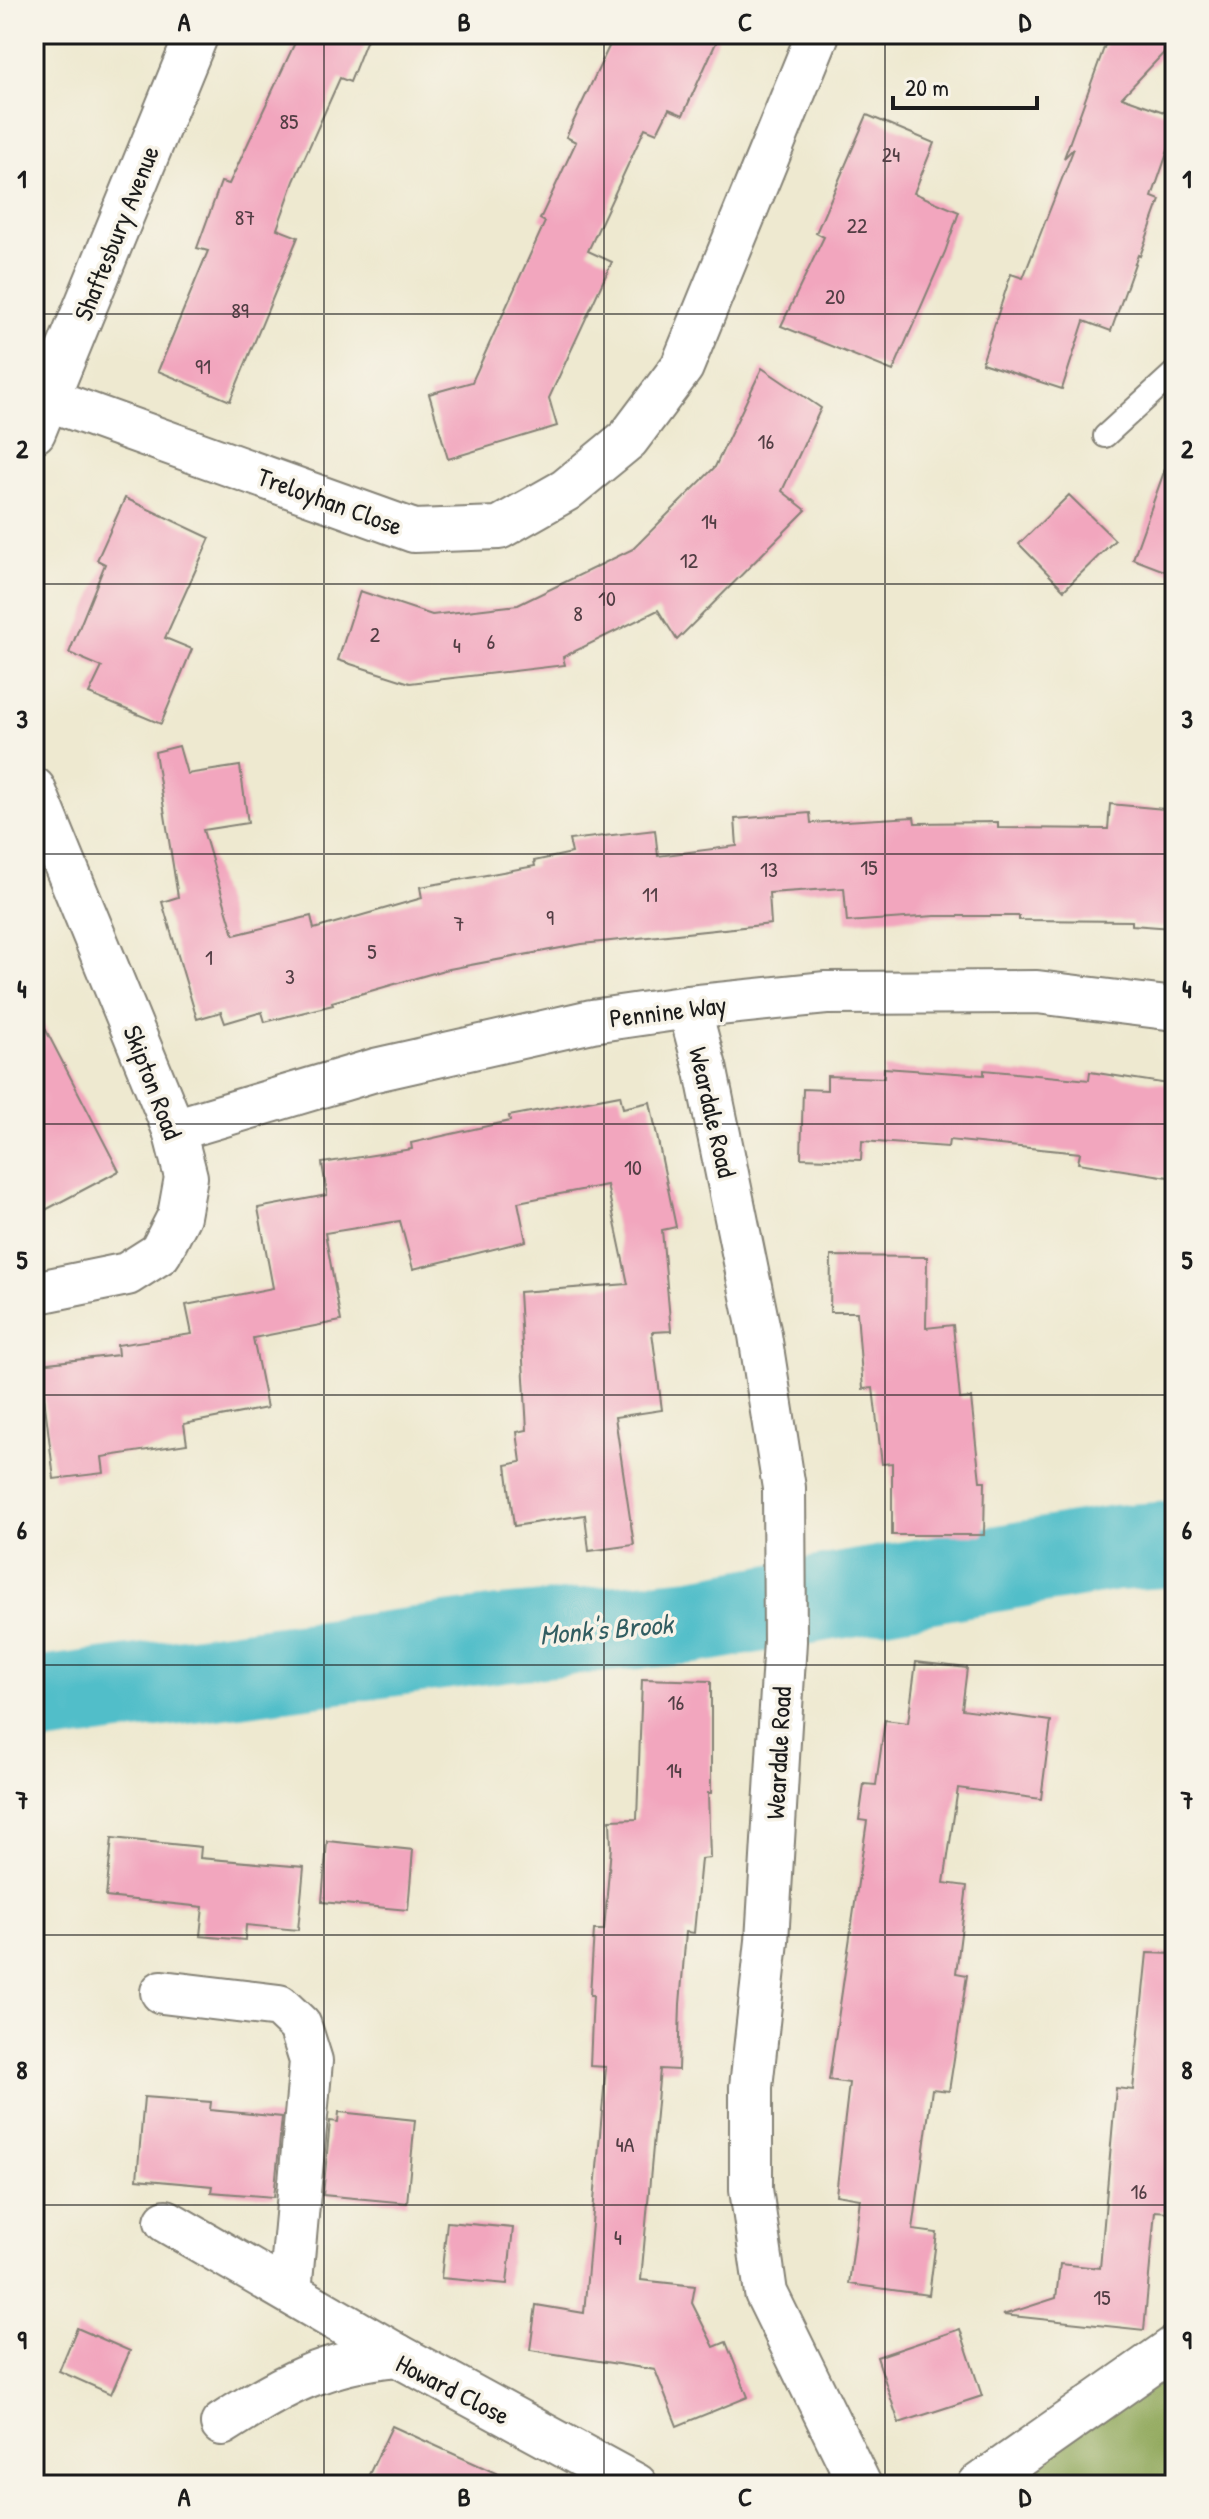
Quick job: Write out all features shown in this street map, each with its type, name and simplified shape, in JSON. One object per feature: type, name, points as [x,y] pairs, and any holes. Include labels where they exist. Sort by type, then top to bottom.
[{"type":"street","name":"Shaftesbury Avenue","points":[[41,416],[197,34]]},
{"type":"street","name":"Treloyhan Close","points":[[41,416],[414,531],[499,528],[566,490],[628,439],[682,367],[818,34]]},
{"type":"street","name":"Skipton Road","points":[[34,789],[174,1130],[186,1177],[179,1216],[160,1253],[127,1274],[34,1293]]},
{"type":"street","name":"Pennine Way","points":[[174,1130],[375,1070],[592,1021],[689,1007],[826,993],[1037,992],[1175,1009]]},
{"type":"street","name":"Weardale Road","points":[[689,1007],[706,1071],[760,1335],[784,1488],[785,1641],[767,1941],[751,2087],[751,2189],[766,2293],[860,2485]]},
{"type":"street","points":[[162,1992],[279,2006],[300,2026],[311,2061],[290,2292]]},
{"type":"street","points":[[166,2221],[397,2355]]},
{"type":"street","points":[[979,2485],[1175,2347]]},
{"type":"street","name":"Howard Close","points":[[222,2424],[268,2394],[314,2372],[359,2358],[397,2355],[636,2485]]},
{"type":"lane","points":[[1105,436],[1175,372]]},
{"type":"green space","points":[[1175,2355],[1175,2485],[1004,2485]]},
{"type":"building","points":[[299,34],[369,34],[350,82],[340,78],[294,181],[277,229],[298,237],[230,401],[158,371],[208,251],[197,248],[221,182],[229,184]]},
{"type":"building","points":[[615,34],[720,34],[683,115],[669,109],[657,133],[645,128],[588,251],[612,262],[549,398],[557,426],[448,459],[429,394],[472,382],[545,222],[540,219],[576,142],[566,137]]},
{"type":"building","points":[[1109,34],[1175,34],[1175,41],[1122,97],[1175,116],[1175,130],[1152,197],[1160,200],[1111,331],[1084,321],[1062,389],[982,363],[1011,274],[1023,278],[1074,148],[1064,158]]},
{"type":"building","points":[[867,115],[934,143],[914,193],[959,212],[945,252],[893,371],[781,326],[824,237],[816,233]]},
{"type":"building","points":[[762,368],[821,408],[782,491],[806,510],[677,640],[658,610],[563,657],[565,665],[410,683],[338,660],[360,591],[432,615],[518,605],[633,549],[715,467]]},
{"type":"building","points":[[1170,455],[1175,456],[1175,575],[1133,559]]},
{"type":"building","points":[[1069,495],[1115,540],[1064,590],[1019,544]]},
{"type":"building","points":[[125,498],[210,538],[165,638],[192,649],[161,724],[89,694],[102,667],[69,653],[105,564],[97,560]]},
{"type":"building","points":[[179,746],[187,774],[240,766],[248,823],[203,830],[234,935],[311,916],[314,929],[422,898],[420,887],[535,866],[534,861],[572,853],[569,840],[655,830],[658,856],[737,846],[735,819],[810,813],[811,823],[914,817],[915,823],[998,822],[998,828],[1108,829],[1110,804],[1175,810],[1172,928],[1132,925],[1132,921],[1019,920],[1019,916],[935,916],[847,922],[844,888],[769,893],[771,924],[582,944],[444,970],[332,1002],[333,1005],[265,1022],[262,1012],[225,1023],[221,1012],[197,1019],[162,902],[178,897],[155,752]]},
{"type":"building","points":[[34,1007],[119,1171],[34,1216]]},
{"type":"building","points":[[884,1068],[984,1075],[984,1070],[1089,1080],[1090,1072],[1175,1085],[1175,1178],[1078,1163],[1080,1153],[949,1140],[948,1147],[862,1141],[861,1160],[801,1158],[803,1089],[827,1090],[827,1076],[884,1078]]},
{"type":"building","points":[[620,1095],[623,1108],[650,1102],[676,1227],[662,1230],[671,1331],[652,1332],[662,1410],[615,1417],[634,1545],[589,1551],[585,1515],[514,1526],[506,1465],[521,1462],[517,1432],[527,1430],[519,1292],[628,1284],[607,1185],[518,1202],[526,1241],[413,1269],[400,1221],[325,1233],[341,1321],[253,1338],[267,1408],[184,1424],[187,1444],[102,1457],[104,1473],[54,1479],[40,1364],[118,1355],[117,1345],[192,1334],[186,1305],[273,1288],[258,1208],[327,1195],[322,1163],[412,1149],[411,1143],[510,1121],[509,1116]]},
{"type":"building","points":[[831,1256],[927,1257],[926,1328],[953,1325],[960,1399],[971,1398],[980,1481],[985,1481],[984,1535],[892,1535],[892,1463],[882,1464],[873,1388],[863,1389],[857,1312],[830,1312]]},
{"type":"building","points":[[916,1662],[967,1668],[962,1709],[1051,1721],[1041,1799],[958,1788],[944,1883],[967,1886],[956,1973],[967,1975],[949,2091],[932,2089],[913,2230],[937,2233],[929,2295],[849,2284],[860,2199],[836,2195],[849,2083],[829,2080],[867,1821],[859,1820],[864,1784],[876,1785],[885,1720],[908,1723]]},
{"type":"building","points":[[642,1679],[711,1681],[711,1793],[708,1793],[710,1858],[701,1859],[694,1933],[686,1932],[678,2070],[660,2069],[641,2280],[695,2286],[692,2303],[714,2347],[726,2342],[748,2397],[677,2426],[655,2370],[530,2350],[536,2305],[584,2313],[606,2067],[590,2066],[594,1930],[604,1930],[611,1847],[610,1820],[637,1819]]},
{"type":"building","points":[[112,1838],[201,1847],[200,1858],[304,1867],[298,1930],[246,1925],[245,1940],[200,1936],[203,1907],[106,1897]]},
{"type":"building","points":[[327,1841],[413,1850],[408,1910],[322,1902]]},
{"type":"building","points":[[1147,1953],[1175,1954],[1175,2175],[1169,2212],[1155,2211],[1144,2330],[1003,2315],[1056,2298],[1060,2264],[1100,2268],[1116,2088],[1133,2090]]},
{"type":"building","points":[[144,2097],[211,2102],[210,2110],[282,2117],[274,2197],[211,2192],[212,2186],[137,2179]]},
{"type":"building","points":[[339,2112],[415,2120],[407,2203],[323,2195],[330,2121],[338,2122]]},
{"type":"building","points":[[447,2222],[513,2228],[507,2284],[441,2278]]},
{"type":"building","points":[[77,2328],[130,2351],[111,2394],[59,2371]]},
{"type":"building","points":[[960,2329],[982,2396],[899,2423],[877,2357]]},
{"type":"building","points":[[392,2426],[522,2485],[364,2485]]},
{"type":"waterway","name":"Monk's Brook","points":[[34,1701],[501,1639],[693,1621],[1116,1548],[1175,1544]]}]
